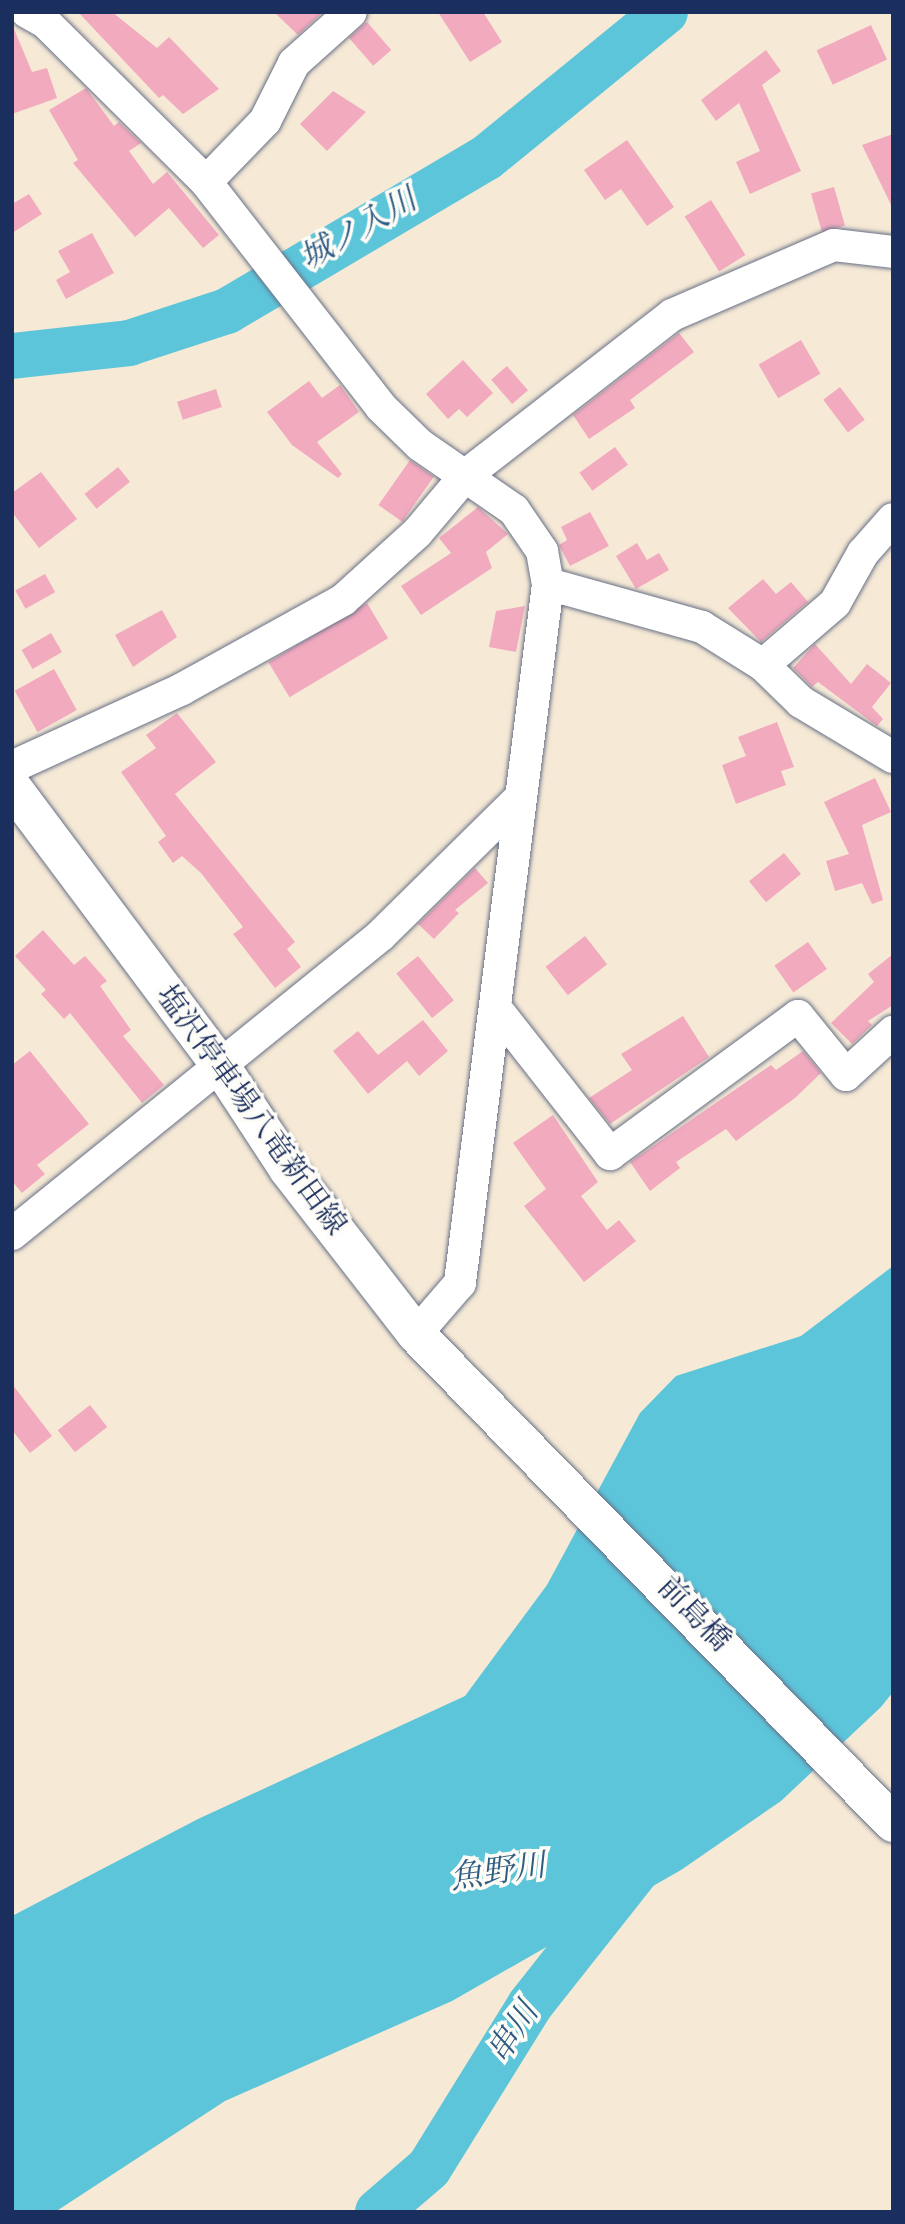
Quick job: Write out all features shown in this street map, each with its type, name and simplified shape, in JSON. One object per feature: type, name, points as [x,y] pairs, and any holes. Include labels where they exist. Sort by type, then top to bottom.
[{"type":"main road","name":"塩沢停車場八竜新田線","points":[[12,787],[222,1068],[288,1169],[416,1334],[505,1421]]},
{"type":"main road","name":"前島橋","points":[[505,1421],[887,1816]]},
{"type":"street","points":[[27,12],[45,22],[206,182],[256,240],[322,334],[381,407],[514,510],[542,551],[548,584],[516,802],[498,1011],[460,1283],[416,1334]]},
{"type":"street","points":[[206,182],[265,121],[294,64],[351,12]]},
{"type":"street","points":[[12,767],[182,689],[343,600],[417,533],[466,475],[672,315],[834,245],[893,252]]},
{"type":"street","points":[[763,665],[835,603],[863,553],[893,519]]},
{"type":"street","points":[[548,584],[702,627],[763,665],[801,702],[893,757]]},
{"type":"street","points":[[12,1234],[222,1068],[381,935],[516,802]]},
{"type":"street","points":[[498,1011],[610,1154],[798,1016],[846,1075],[893,1032]]},
{"type":"water","name":"魚野川","points":[[893,1266],[893,1692],[881,1707],[781,1801],[681,1870],[452,2001],[225,2101],[55,2212],[12,2212],[12,1916],[198,1819],[465,1696],[547,1585],[640,1413],[676,1376],[801,1336]]},
{"type":"building","points":[[78,12],[112,12],[157,48],[169,37],[219,89],[183,114],[163,95],[159,98]]},
{"type":"building","points":[[274,12],[323,12],[298,35]]},
{"type":"building","points":[[438,12],[483,12],[502,42],[470,62]]},
{"type":"building","points":[[367,22],[391,50],[373,66],[349,38]]},
{"type":"building","points":[[12,24],[32,72],[47,68],[57,98],[12,114]]},
{"type":"building","points":[[871,25],[887,59],[833,85],[817,50]]},
{"type":"building","points":[[766,50],[781,71],[762,85],[801,171],[750,194],[736,162],[760,151],[739,103],[716,121],[701,100]]},
{"type":"building","points":[[86,88],[114,126],[119,122],[141,143],[129,151],[153,184],[167,172],[219,235],[203,248],[169,208],[135,237],[73,163],[78,160],[49,110]]},
{"type":"building","points":[[333,91],[366,112],[327,151],[300,124]]},
{"type":"building","points":[[893,134],[893,209],[862,145]]},
{"type":"building","points":[[627,140],[674,207],[647,226],[621,189],[605,200],[584,170]]},
{"type":"building","points":[[834,187],[845,225],[822,232],[811,194]]},
{"type":"building","points":[[29,194],[42,214],[12,233],[12,204]]},
{"type":"building","points":[[711,200],[745,255],[719,272],[685,216]]},
{"type":"building","points":[[92,233],[114,273],[66,299],[56,280],[70,272],[58,251]]},
{"type":"building","points":[[679,333],[694,352],[630,400],[635,408],[589,439],[573,415]]},
{"type":"building","points":[[801,340],[820,374],[778,398],[759,364]]},
{"type":"building","points":[[463,360],[493,393],[467,417],[459,409],[448,419],[426,394]]},
{"type":"building","points":[[507,366],[528,390],[512,404],[491,380]]},
{"type":"building","points":[[309,381],[322,398],[340,385],[359,412],[317,442],[342,474],[338,478],[292,445],[267,412]]},
{"type":"building","points":[[840,387],[865,420],[848,432],[823,400]]},
{"type":"building","points":[[216,389],[222,407],[183,420],[177,402]]},
{"type":"building","points":[[615,447],[628,465],[592,491],[579,473]]},
{"type":"building","points":[[410,460],[434,477],[402,522],[378,505]]},
{"type":"building","points":[[118,467],[130,482],[97,509],[85,494]]},
{"type":"building","points":[[41,472],[77,519],[39,548],[12,512],[12,493]]},
{"type":"building","points":[[478,507],[508,534],[486,552],[492,568],[421,615],[401,586],[451,553],[439,538]]},
{"type":"building","points":[[590,512],[609,546],[570,566],[559,545],[567,540],[561,527]]},
{"type":"building","points":[[637,543],[647,560],[659,553],[669,570],[636,589],[616,556]]},
{"type":"building","points":[[45,574],[55,592],[25,609],[15,590]]},
{"type":"building","points":[[763,579],[776,594],[791,582],[808,602],[761,642],[728,608]]},
{"type":"building","points":[[367,603],[388,638],[290,697],[268,662]]},
{"type":"building","points":[[525,606],[516,652],[489,647],[496,611]]},
{"type":"building","points":[[162,610],[177,637],[133,667],[115,635]]},
{"type":"building","points":[[51,633],[62,652],[33,669],[22,650]]},
{"type":"building","points":[[815,644],[851,684],[867,664],[891,683],[872,707],[883,719],[877,726],[818,682],[812,687],[793,668]]},
{"type":"building","points":[[54,669],[77,710],[37,732],[15,691]]},
{"type":"building","points":[[177,713],[216,762],[175,794],[295,942],[287,949],[301,967],[275,988],[233,934],[243,927],[201,873],[182,856],[173,863],[158,842],[166,836],[121,772],[156,748],[146,735]]},
{"type":"building","points":[[777,722],[794,767],[781,771],[786,785],[736,804],[722,765],[746,756],[738,737]]},
{"type":"building","points":[[875,778],[891,812],[862,825],[883,900],[872,904],[862,883],[835,891],[826,861],[849,854],[824,802]]},
{"type":"building","points":[[784,853],[801,874],[766,902],[749,881]]},
{"type":"building","points":[[475,868],[488,883],[455,910],[459,913],[434,939],[418,924]]},
{"type":"building","points":[[43,930],[74,965],[85,956],[107,981],[100,986],[131,1030],[123,1036],[164,1085],[142,1103],[70,1013],[64,1019],[41,994],[46,990],[15,956]]},
{"type":"building","points":[[585,936],[607,964],[568,995],[546,967]]},
{"type":"building","points":[[808,942],[827,969],[793,993],[774,966]]},
{"type":"building","points":[[893,954],[893,1005],[868,1021],[872,1025],[852,1044],[831,1023],[874,982],[868,974]]},
{"type":"building","points":[[418,956],[454,1000],[432,1018],[396,974]]},
{"type":"building","points":[[683,1016],[709,1057],[610,1124],[589,1098],[632,1070],[621,1054]]},
{"type":"building","points":[[423,1020],[448,1051],[419,1076],[407,1061],[368,1094],[333,1051],[358,1031],[378,1055]]},
{"type":"building","points":[[30,1051],[89,1124],[37,1165],[45,1174],[22,1193],[12,1181],[12,1065]]},
{"type":"building","points":[[803,1051],[821,1073],[795,1098],[736,1141],[726,1129],[676,1162],[680,1168],[650,1191],[630,1162],[771,1065],[776,1070]]},
{"type":"building","points":[[553,1115],[598,1182],[581,1196],[607,1230],[619,1220],[636,1241],[584,1282],[524,1206],[546,1189],[513,1143]]},
{"type":"building","points":[[12,1384],[52,1436],[30,1453],[12,1430]]},
{"type":"building","points":[[90,1405],[107,1427],[75,1452],[58,1430]]},
{"type":"waterway","name":"城ノ入川","points":[[12,356],[129,343],[227,311],[486,158],[665,12]]},
{"type":"waterway","name":"串川","points":[[378,2212],[429,2168],[530,2005],[639,1867]]}]
